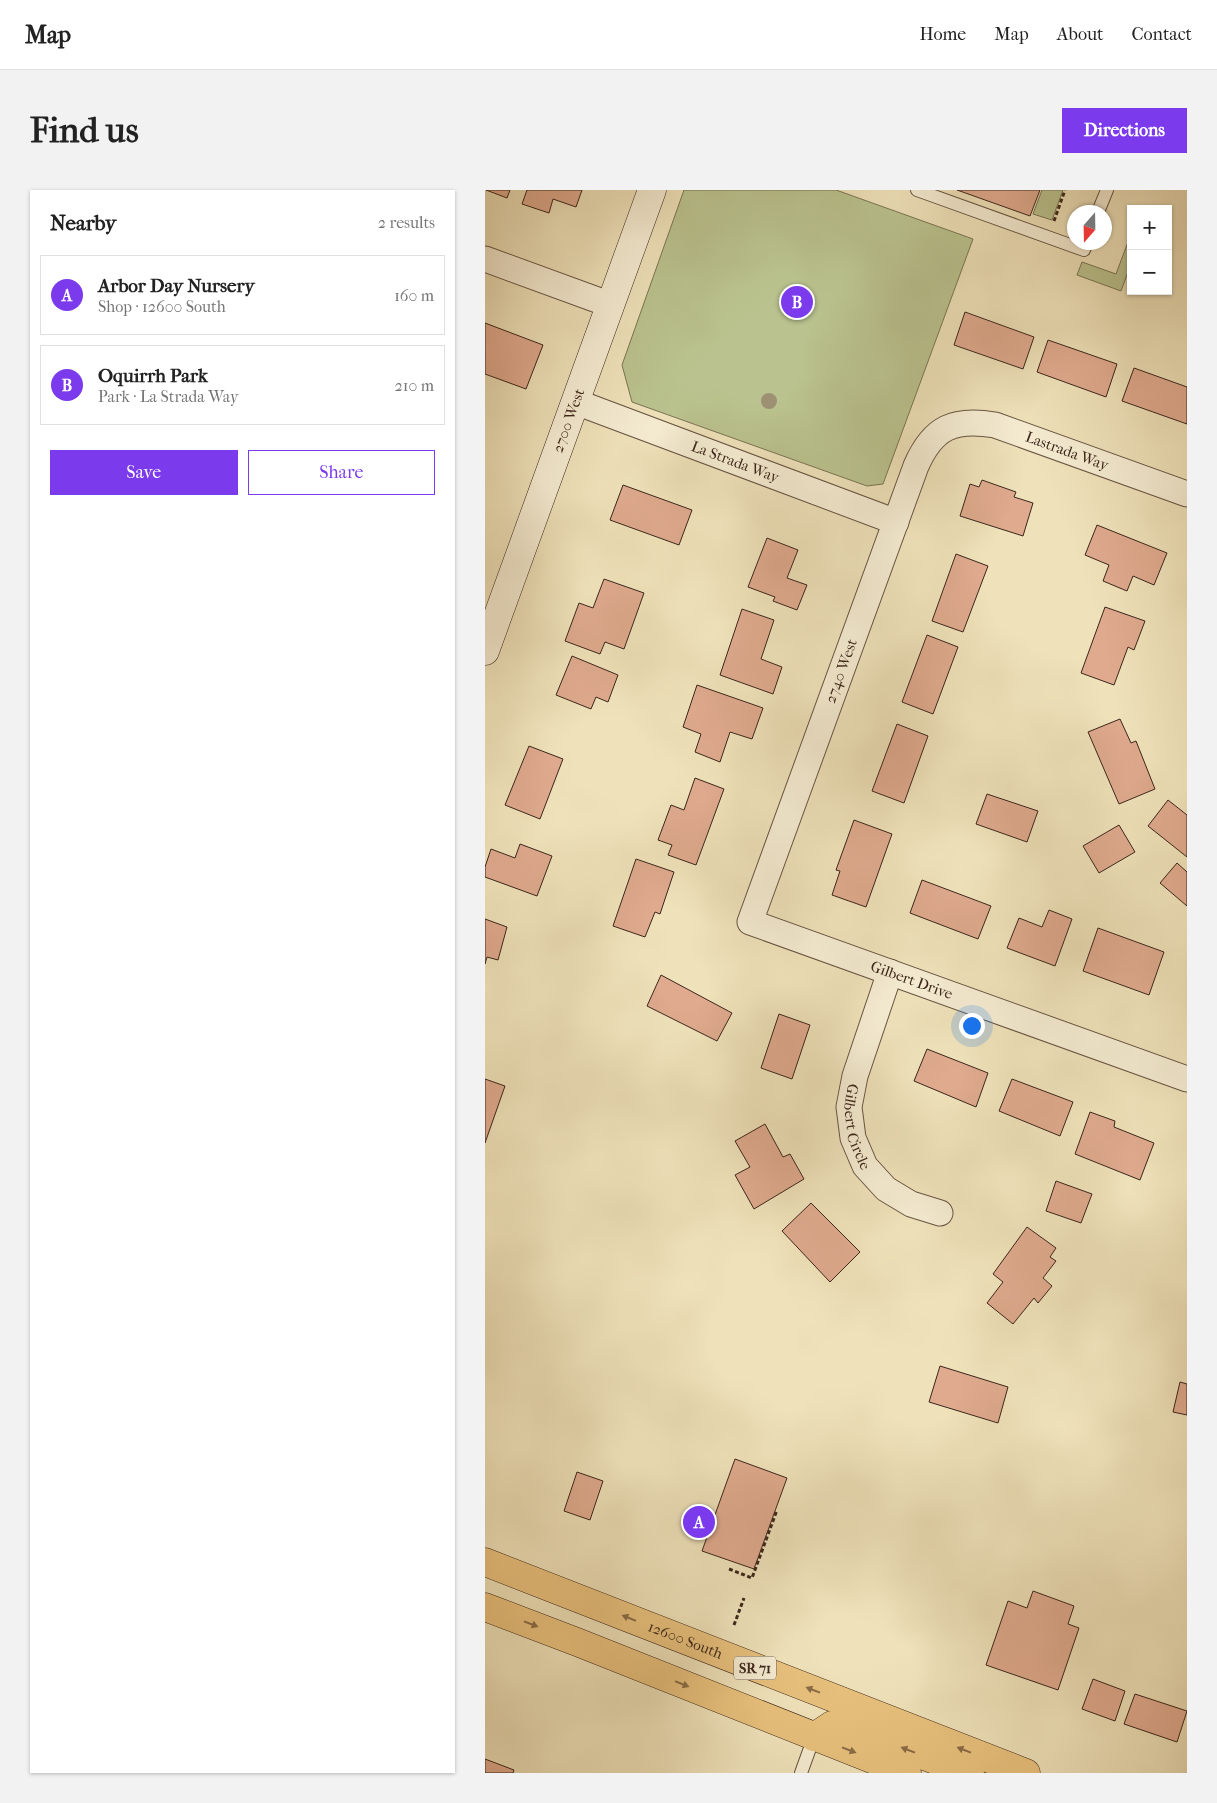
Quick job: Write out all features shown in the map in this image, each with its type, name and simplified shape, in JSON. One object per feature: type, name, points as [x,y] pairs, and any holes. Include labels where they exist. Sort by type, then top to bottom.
[{"type":"main road","name":"2700 West","points":[[485,651],[652,190]]},
{"type":"main road","name":"12600 South","points":[[485,1562],[1026,1773]]},
{"type":"main road","points":[[485,1607],[907,1773]]},
{"type":"main road","points":[[814,1737],[832,1725],[841,1724],[970,1773]]},
{"type":"street","points":[[485,259],[611,305]]},
{"type":"street","name":"La Strada Way","points":[[576,402],[896,522]]},
{"type":"street","name":"Lastrada Way","points":[[945,428],[969,422],[995,425],[1187,494]]},
{"type":"street","name":"2740 West","points":[[750,922],[921,454],[935,435],[945,428]]},
{"type":"street","name":"Gilbert Drive","points":[[750,922],[1187,1079]]},
{"type":"street","name":"Gilbert Circle","points":[[890,972],[855,1076],[849,1107],[853,1138],[865,1166],[886,1189],[911,1204],[940,1213]]},
{"type":"lane","points":[[917,190],[1067,244]]},
{"type":"lane","points":[[1102,205],[1107,190]]},
{"type":"lane","points":[[801,1773],[814,1737]]},
{"type":"path","points":[[729,1569],[752,1578],[777,1510]]},
{"type":"path","points":[[735,1625],[744,1598]]},
{"type":"green space","points":[[684,190],[836,190],[973,239],[883,484],[867,486],[632,402],[622,365]]},
{"type":"green space","points":[[1042,190],[1063,190],[1052,220],[1033,214]]},
{"type":"green space","points":[[1127,245],[1127,275],[1121,291],[1077,275],[1082,262],[1116,274]]},
{"type":"building","points":[[486,190],[510,190],[507,198]]},
{"type":"building","points":[[527,190],[582,190],[576,207],[553,199],[549,213],[522,204]]},
{"type":"building","points":[[957,190],[1040,190],[1030,216]]},
{"type":"building","points":[[965,312],[1034,337],[1023,369],[954,345]]},
{"type":"building","points":[[485,323],[543,345],[526,389],[485,374]]},
{"type":"building","points":[[1048,340],[1117,364],[1106,397],[1037,372]]},
{"type":"building","points":[[1134,368],[1187,387],[1187,424],[1122,401]]},
{"type":"building","points":[[982,480],[1016,492],[1014,497],[1033,503],[1023,536],[960,516],[970,484],[979,487]]},
{"type":"building","points":[[623,485],[692,510],[679,545],[610,520]]},
{"type":"building","points":[[1097,525],[1167,553],[1154,585],[1133,576],[1127,591],[1103,581],[1109,565],[1085,555]]},
{"type":"building","points":[[767,538],[798,550],[787,578],[807,585],[797,610],[773,601],[775,597],[748,587]]},
{"type":"building","points":[[956,554],[988,566],[963,632],[932,621]]},
{"type":"building","points":[[604,579],[644,593],[624,649],[605,642],[600,654],[565,641],[579,603],[593,608]]},
{"type":"building","points":[[1105,607],[1145,621],[1134,650],[1128,647],[1114,685],[1081,673]]},
{"type":"building","points":[[742,609],[774,620],[761,659],[782,667],[773,694],[720,675]]},
{"type":"building","points":[[927,635],[958,647],[933,714],[902,702]]},
{"type":"building","points":[[572,656],[618,675],[608,702],[596,697],[591,709],[556,695]]},
{"type":"building","points":[[697,685],[763,708],[752,739],[730,732],[720,762],[695,752],[701,734],[683,727]]},
{"type":"building","points":[[1120,719],[1131,743],[1136,741],[1155,789],[1119,804],[1088,732]]},
{"type":"building","points":[[897,724],[928,736],[904,803],[872,791]]},
{"type":"building","points":[[529,746],[563,759],[540,819],[505,805]]},
{"type":"building","points":[[695,778],[724,789],[696,865],[668,855],[672,845],[658,840],[671,805],[684,810]]},
{"type":"building","points":[[987,794],[1038,811],[1027,842],[976,824]]},
{"type":"building","points":[[1168,800],[1187,815],[1187,857],[1148,826]]},
{"type":"building","points":[[854,820],[892,834],[866,907],[832,895],[840,871],[836,870]]},
{"type":"building","points":[[1119,825],[1135,852],[1099,873],[1083,846]]},
{"type":"building","points":[[520,844],[552,856],[537,896],[485,877],[485,867],[491,849],[515,858]]},
{"type":"building","points":[[636,859],[674,872],[660,914],[655,912],[645,937],[613,926]]},
{"type":"building","points":[[1177,863],[1187,872],[1187,906],[1160,883]]},
{"type":"building","points":[[922,880],[991,906],[978,939],[910,913]]},
{"type":"building","points":[[1049,910],[1072,919],[1055,966],[1007,948],[1019,918],[1042,927]]},
{"type":"building","points":[[485,919],[507,927],[498,960],[487,957],[485,964]]},
{"type":"building","points":[[1098,928],[1164,952],[1149,995],[1083,971]]},
{"type":"building","points":[[661,975],[732,1013],[717,1041],[647,1006]]},
{"type":"building","points":[[779,1014],[810,1025],[792,1079],[761,1068]]},
{"type":"building","points":[[927,1049],[988,1073],[976,1107],[914,1081]]},
{"type":"building","points":[[485,1079],[505,1086],[485,1143]]},
{"type":"building","points":[[1012,1079],[1073,1102],[1060,1136],[999,1111]]},
{"type":"building","points":[[1090,1112],[1115,1121],[1114,1127],[1154,1143],[1140,1180],[1075,1154]]},
{"type":"building","points":[[765,1124],[783,1157],[790,1154],[804,1179],[754,1209],[735,1175],[750,1167],[735,1141]]},
{"type":"building","points":[[1056,1181],[1092,1194],[1081,1223],[1046,1211]]},
{"type":"building","points":[[811,1203],[860,1252],[830,1282],[782,1231]]},
{"type":"building","points":[[1027,1227],[1056,1248],[1050,1257],[1056,1261],[1043,1278],[1052,1286],[1038,1303],[1034,1298],[1013,1324],[987,1303],[1003,1282],[993,1274]]},
{"type":"building","points":[[940,1366],[1008,1387],[998,1423],[929,1402]]},
{"type":"building","points":[[1180,1382],[1187,1384],[1187,1415],[1173,1412]]},
{"type":"building","points":[[735,1459],[787,1478],[754,1569],[702,1551]]},
{"type":"building","points":[[577,1472],[603,1481],[590,1520],[564,1511]]},
{"type":"building","points":[[1033,1591],[1074,1606],[1068,1624],[1079,1628],[1058,1690],[986,1665],[1008,1601],[1027,1608]]},
{"type":"building","points":[[1093,1679],[1125,1691],[1115,1721],[1082,1709]]},
{"type":"building","points":[[1135,1694],[1187,1711],[1177,1742],[1124,1724]]},
{"type":"building","points":[[485,1759],[514,1770],[513,1773],[485,1773]]},
{"type":"place","name":"Oquirrh Park","points":[[797,302]]},
{"type":"place","name":"Arbor Day Nursery","points":[[699,1522]]}]
